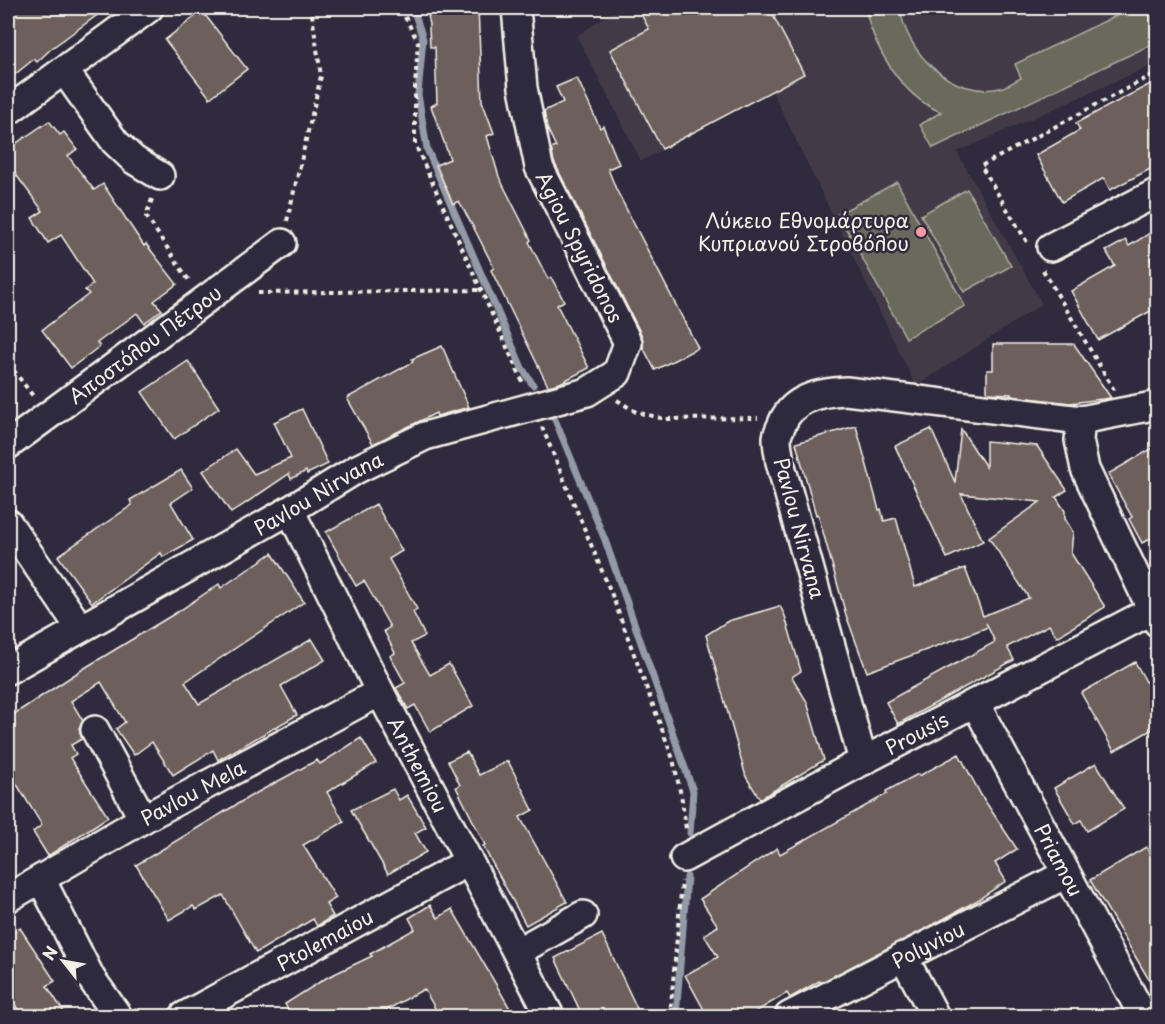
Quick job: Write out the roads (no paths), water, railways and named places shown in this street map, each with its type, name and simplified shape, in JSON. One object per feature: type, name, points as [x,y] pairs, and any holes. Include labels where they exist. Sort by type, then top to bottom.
[{"type":"street","points":[[8,111],[149,8]]},
{"type":"street","name":"Agiou Spyridonos","points":[[516,8],[523,88],[539,167],[628,343]]},
{"type":"street","points":[[64,70],[115,142],[134,160],[160,176]]},
{"type":"street","points":[[1039,252],[1158,192]]},
{"type":"street","name":"Αποστόλου Πέτρου","points":[[8,445],[282,243]]},
{"type":"street","name":"Pavlou Nirvana","points":[[8,670],[290,510],[357,469],[425,436],[587,392],[617,374],[628,343]]},
{"type":"street","name":"Pavlou Nirvana","points":[[863,761],[780,462],[777,437],[784,418],[795,405],[804,399],[826,392],[846,391],[1081,420]]},
{"type":"street","points":[[1154,617],[1085,469],[1079,440],[1081,420],[1158,405]]},
{"type":"street","name":"Anthemiou","points":[[290,510],[380,692],[550,1017]]},
{"type":"street","points":[[8,523],[80,628]]},
{"type":"street","name":"Prousis","points":[[684,858],[975,703],[1154,617]]},
{"type":"street","name":"Pavlou Mela","points":[[8,898],[142,819],[380,692]]},
{"type":"street","name":"Priamou","points":[[975,703],[1143,1017]]},
{"type":"street","points":[[95,730],[142,819]]},
{"type":"street","name":"Ptolemaiou","points":[[184,1017],[468,862]]},
{"type":"street","name":"Polyviou","points":[[789,1017],[903,956],[1066,874]]},
{"type":"street","points":[[41,879],[91,978],[118,1017]]},
{"type":"street","points":[[517,952],[583,915]]},
{"type":"street","points":[[903,956],[935,1017]]},
{"type":"waterway","points":[[413,8],[423,39],[418,94],[427,149],[522,368],[533,385]]},
{"type":"waterway","points":[[553,415],[605,540],[693,791],[690,833]]},
{"type":"waterway","points":[[676,1016],[687,877]]},
{"type":"place","name":"Λύκειο Εθνομάρτυρα Κυπριανού Στροβόλου","points":[[921,232]]}]
